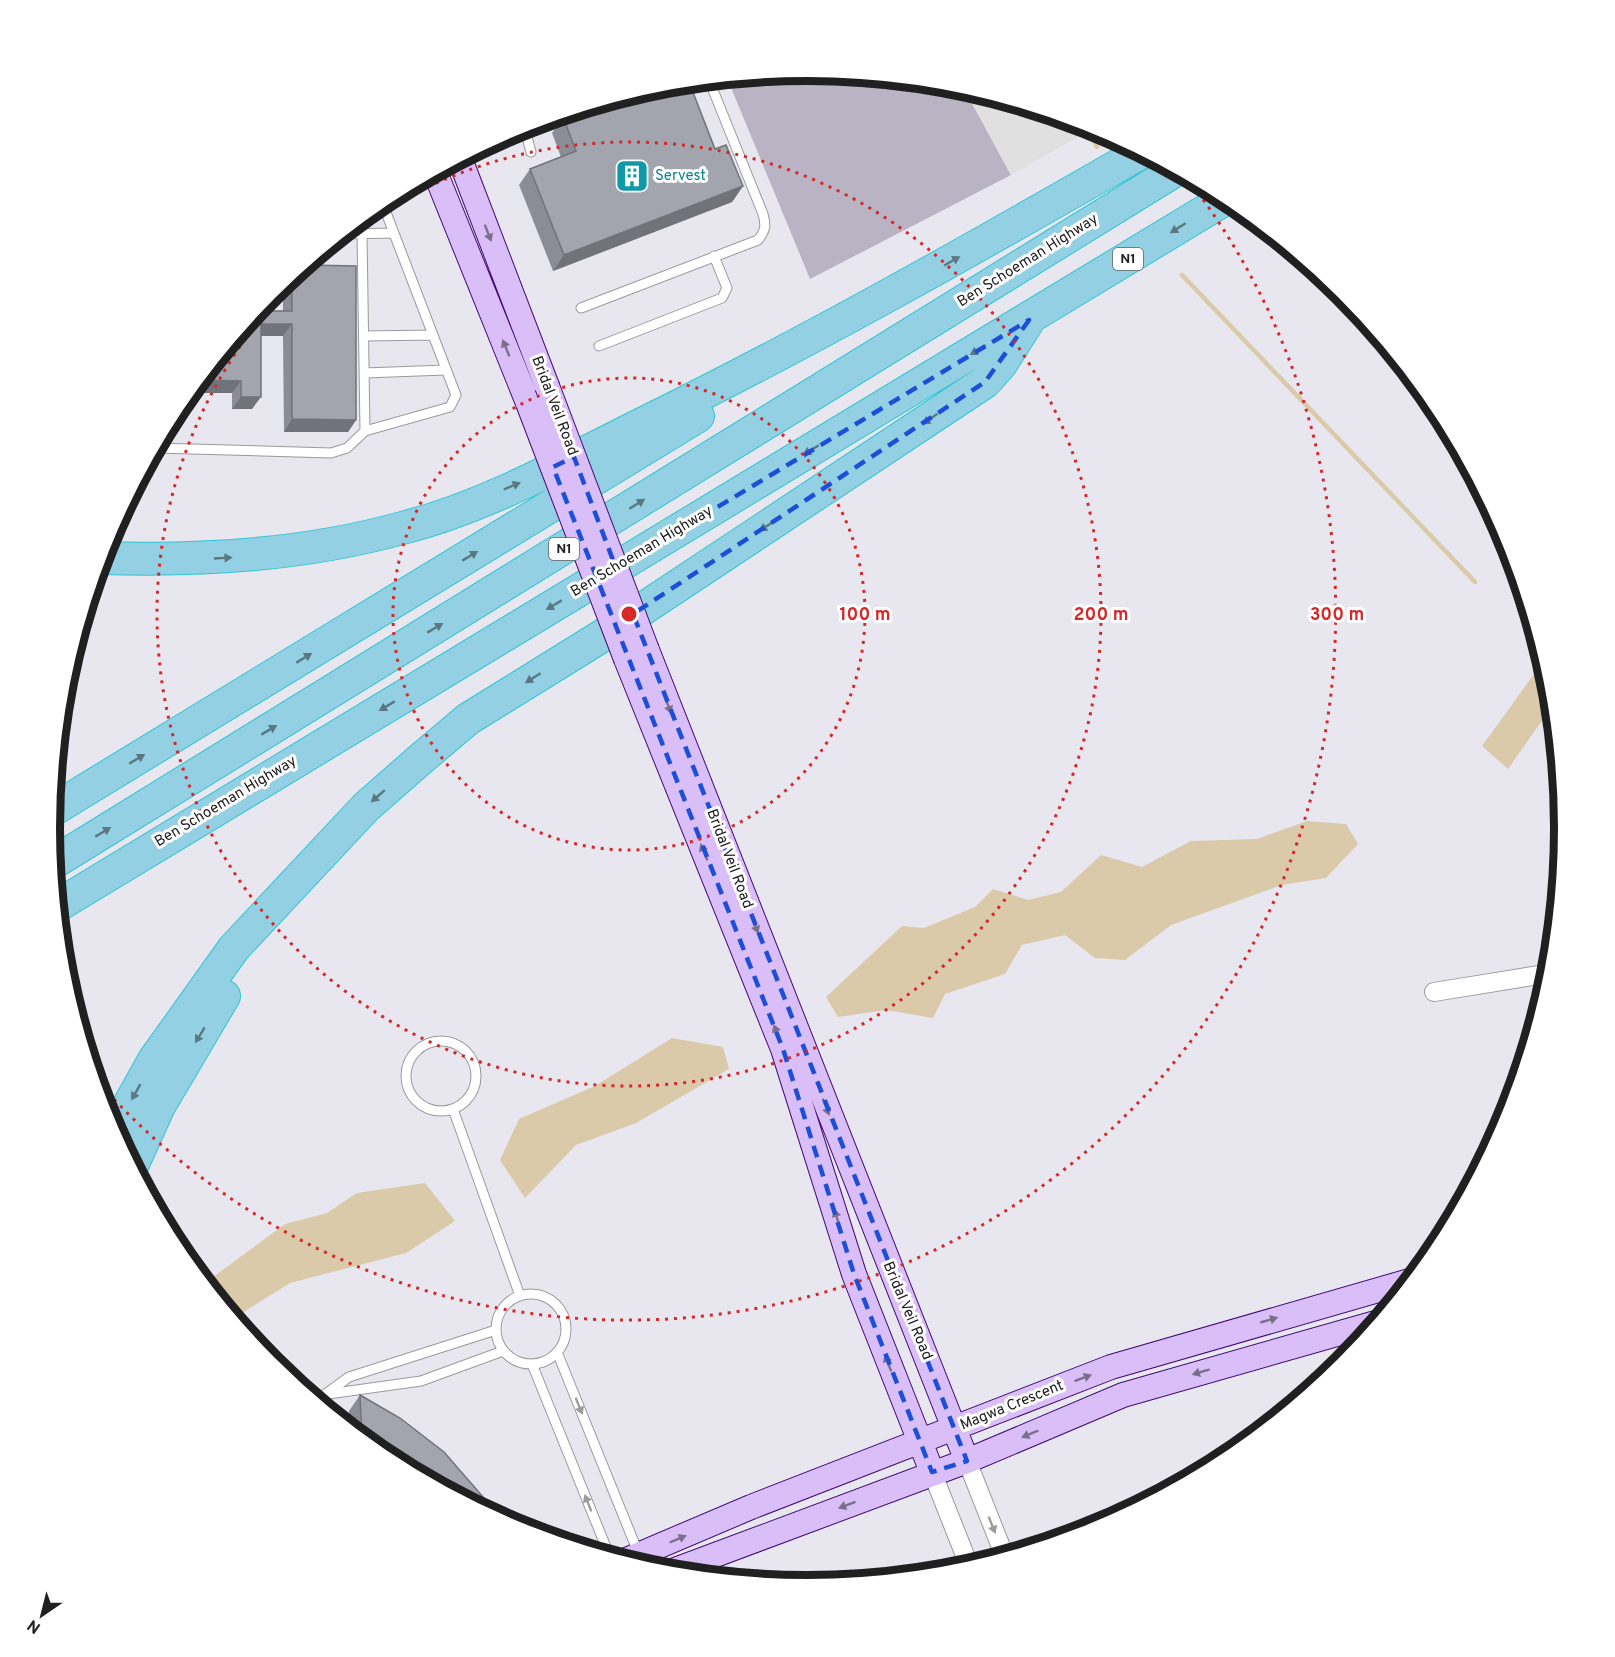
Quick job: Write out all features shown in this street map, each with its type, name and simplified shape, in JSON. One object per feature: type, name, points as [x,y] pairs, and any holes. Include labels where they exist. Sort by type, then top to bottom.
[{"type":"highway","points":[[111,558],[165,560],[227,558],[329,545],[408,527],[526,480],[822,334],[1134,156]]},
{"type":"highway","name":"Ben Schoeman Highway","points":[[61,858],[1169,174]]},
{"type":"highway","name":"Ben Schoeman Highway","points":[[64,902],[1218,204]]},
{"type":"highway","points":[[61,805],[622,464],[902,290]]},
{"type":"highway","points":[[120,1121],[154,1060],[234,948],[366,807],[468,719],[602,636],[985,382],[1001,364],[1029,320]]},
{"type":"highway","points":[[113,553],[165,560]]},
{"type":"highway","points":[[136,1157],[159,1106],[185,1058],[299,879]]},
{"type":"street","name":"Bridal Veil Road","points":[[464,165],[547,386],[636,655],[783,1049],[854,1274],[966,1559]]},
{"type":"street","name":"Bridal Veil Road","points":[[438,179],[528,403],[636,655],[955,1429],[1002,1551]]},
{"type":"street","points":[[1434,992],[1541,975]]},
{"type":"street","name":"Magwa Crescent","points":[[643,1558],[752,1507],[1111,1367],[1401,1284]]},
{"type":"street","points":[[686,1566],[932,1472],[967,1461],[1123,1395],[1360,1331]]},
{"type":"lane","points":[[580,308],[759,240],[766,225],[712,87]]},
{"type":"lane","points":[[527,136],[531,152]]},
{"type":"lane","points":[[164,448],[332,453],[347,448],[365,431],[450,407],[456,394],[385,212]]},
{"type":"lane","points":[[354,233],[393,232]]},
{"type":"lane","points":[[362,233],[365,431]]},
{"type":"lane","points":[[599,346],[722,298],[727,288],[714,256]]},
{"type":"lane","points":[[363,336],[433,335]]},
{"type":"lane","points":[[364,372],[446,370]]},
{"type":"lane","points":[[443,1041],[465,1050],[476,1071],[471,1094],[464,1103],[453,1109],[442,1111],[421,1105],[408,1088],[407,1066],[412,1056],[431,1042],[443,1041]]},
{"type":"lane","points":[[453,1109],[520,1296]]},
{"type":"lane","points":[[520,1296],[544,1297],[554,1303],[562,1313],[566,1336],[557,1352],[543,1362],[532,1364],[511,1358],[503,1350],[496,1330],[502,1309],[520,1296]]},
{"type":"lane","points":[[322,1397],[339,1383],[361,1372],[496,1330]]},
{"type":"lane","points":[[328,1394],[420,1381],[503,1350]]},
{"type":"lane","points":[[557,1352],[634,1556]]},
{"type":"lane","points":[[532,1364],[607,1549]]},
{"type":"highlighted area","points":[[1029,320],[985,382],[633,614],[967,1461],[932,1472],[854,1274],[783,1049],[553,467],[574,457],[616,568]]},
{"type":"shaded area","points":[[808,81],[856,83],[905,87],[969,99],[1011,175],[810,279],[730,85]]},
{"type":"shaded area","points":[[970,99],[1001,106],[1083,134],[1011,175]]},
{"type":"shaded area","points":[[1538,671],[1546,715],[1508,769],[1482,746]]},
{"type":"shaded area","points":[[1307,821],[1346,824],[1358,844],[1326,878],[1282,885],[1171,925],[1125,960],[1095,958],[1065,935],[1022,945],[1005,974],[945,994],[933,1018],[886,1010],[838,1017],[826,997],[902,926],[924,928],[975,907],[993,889],[1028,900],[1061,892],[1101,855],[1142,867],[1191,841],[1257,839]]},
{"type":"shaded area","points":[[672,1038],[723,1047],[729,1069],[636,1123],[576,1145],[525,1198],[500,1160],[519,1119],[595,1086]]},
{"type":"shaded area","points":[[425,1183],[455,1221],[406,1253],[290,1283],[240,1315],[210,1279],[285,1224],[327,1213],[357,1193]]},
{"type":"building","name":"Servest","points":[[692,90],[715,149],[726,145],[743,186],[564,255],[530,169],[576,151],[565,122],[614,106]]},
{"type":"building","points":[[316,265],[356,266],[356,420],[292,419],[292,324],[261,324],[261,397],[241,397],[241,381],[209,380],[269,311],[292,311],[292,288]]},
{"type":"building","points":[[360,1395],[400,1418],[444,1452],[490,1505],[434,1476],[362,1429]]},
{"type":"waterway","points":[[1093,137],[1097,147]]},
{"type":"waterway","points":[[1182,275],[1475,582]]},
{"type":"place","name":"Servest","points":[[632,176]]}]
